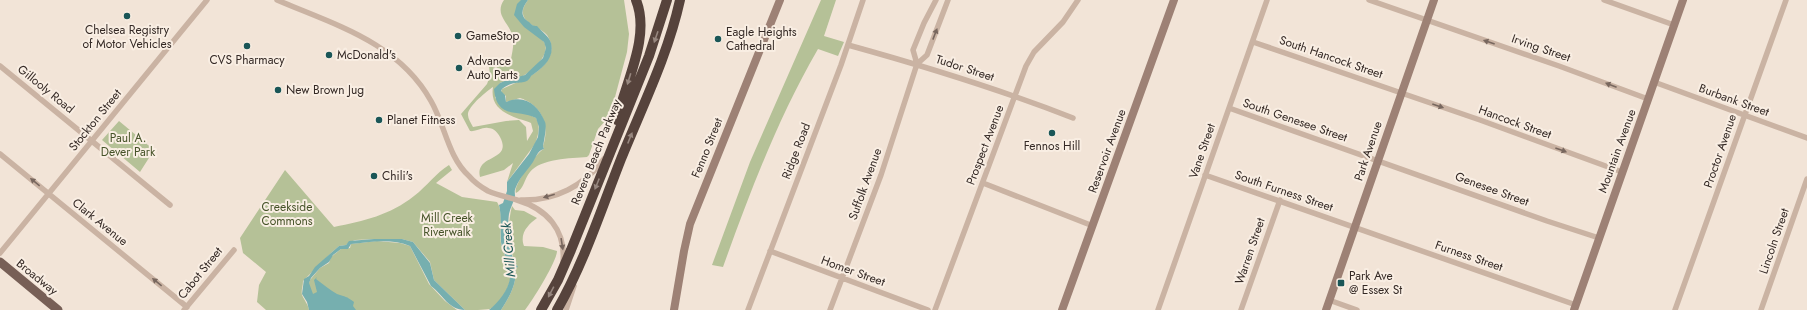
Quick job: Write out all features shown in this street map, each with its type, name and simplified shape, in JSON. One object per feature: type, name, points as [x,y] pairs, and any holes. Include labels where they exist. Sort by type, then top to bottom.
[{"type":"highway","points":[[611,148],[640,37],[641,18],[636,0]]},
{"type":"highway","name":"Revere Beach Parkway","points":[[541,310],[561,273],[649,56],[666,0]]},
{"type":"highway","points":[[556,310],[572,281],[662,58],[679,5]]},
{"type":"main road","name":"Broadway","points":[[0,262],[58,310]]},
{"type":"street","name":"Stockton Street","points":[[0,253],[206,0]]},
{"type":"street","points":[[277,0],[365,38],[398,60],[415,77],[429,98],[461,168],[478,185],[488,191],[516,200],[541,212],[557,228],[561,236],[563,248],[561,273]]},
{"type":"street","points":[[679,5],[686,0]]},
{"type":"street","name":"Fenno Street","points":[[674,310],[690,224],[780,0]]},
{"type":"street","name":"Ridge Road","points":[[748,310],[848,45],[863,0]]},
{"type":"street","name":"Suffolk Avenue","points":[[918,64],[913,50],[924,23],[936,0]]},
{"type":"street","name":"Suffolk Avenue","points":[[830,310],[881,175],[918,64],[927,55],[948,0]]},
{"type":"street","name":"Prospect Avenue","points":[[936,310],[1026,66],[1034,52],[1063,22],[1078,0]]},
{"type":"street","name":"Reservoir Avenue","points":[[1062,310],[1174,0]]},
{"type":"street","name":"Vane Street","points":[[1158,310],[1267,0]]},
{"type":"street","name":"Irving Street","points":[[1369,0],[1427,19],[1648,99]]},
{"type":"street","name":"Park Avenue","points":[[1326,310],[1434,0]]},
{"type":"street","points":[[1604,0],[1674,25]]},
{"type":"street","name":"Mountain Avenue","points":[[1575,308],[1683,0]]},
{"type":"street","name":"Proctor Avenue","points":[[1675,310],[1786,0]]},
{"type":"street","name":"South Hancock Street","points":[[1253,42],[1402,93]]},
{"type":"street","name":"Tudor Street","points":[[848,45],[918,64],[1016,96],[1073,118]]},
{"type":"street","name":"Gillooly Road","points":[[0,66],[170,205]]},
{"type":"street","name":"Burbank Street","points":[[1654,82],[1807,138]]},
{"type":"street","name":"Hancock Street","points":[[1402,93],[1622,172]]},
{"type":"street","name":"South Genesee Street","points":[[1229,108],[1378,160]]},
{"type":"street","points":[[516,200],[542,198],[576,186],[594,172],[611,148]]},
{"type":"street","name":"Clark Avenue","points":[[0,154],[186,308]]},
{"type":"street","name":"Genesee Street","points":[[1378,160],[1599,238]]},
{"type":"street","name":"South Furness Street","points":[[1205,175],[1354,227]]},
{"type":"street","name":"Lincoln Street","points":[[1761,310],[1807,179]]},
{"type":"street","points":[[983,183],[1093,226]]},
{"type":"street","name":"Warren Street","points":[[1241,310],[1280,200]]},
{"type":"street","name":"Furness Street","points":[[1354,227],[1575,308]]},
{"type":"street","points":[[566,310],[589,239]]},
{"type":"street","name":"Cabot Street","points":[[186,308],[234,250]]},
{"type":"street","name":"Homer Street","points":[[770,251],[928,310]]},
{"type":"street","points":[[1329,300],[1357,310]]},
{"type":"green space","name":"Mill Creek Riverwalk","points":[[504,0],[522,0],[517,13],[544,42],[546,47],[543,57],[530,71],[521,77],[500,83],[495,98],[536,118],[539,128],[535,144],[507,182],[513,163],[504,170],[480,177],[479,172],[482,165],[501,152],[503,148],[502,143],[498,134],[490,128],[470,131],[461,114],[487,84],[490,76],[489,66],[496,68],[511,59],[513,39],[510,29],[502,15],[501,6]],"holes":[[[493,87],[493,99],[498,108],[513,117],[531,123],[533,131],[527,141],[526,127],[519,120],[473,127],[468,116],[471,108],[486,92]]]},
{"type":"green space","points":[[528,0],[624,0],[629,34],[627,52],[615,97],[606,120],[598,129],[589,155],[587,157],[556,160],[541,164],[530,172],[521,189],[516,193],[518,184],[526,169],[544,149],[545,124],[539,111],[528,101],[520,98],[506,102],[506,96],[501,92],[502,89],[523,80],[542,67],[550,55],[551,49],[547,35],[528,22],[523,15],[524,6]]},
{"type":"green space","points":[[821,0],[836,0],[824,36],[844,42],[838,56],[818,49],[777,129],[754,183],[723,267],[712,265],[750,162]]},
{"type":"green space","name":"Paul A. Dever Park","points":[[119,121],[154,150],[140,172],[102,140]]},
{"type":"green space","name":"Creekside Commons","points":[[449,165],[452,170],[436,183],[462,197],[497,202],[499,206],[501,216],[501,244],[509,266],[511,278],[505,294],[494,307],[490,309],[465,310],[434,280],[430,262],[413,242],[402,239],[355,240],[346,245],[339,246],[303,281],[302,295],[309,310],[266,310],[257,302],[259,285],[266,272],[243,253],[240,238],[285,170],[334,227],[366,220],[396,208],[414,196]]},
{"type":"green space","points":[[512,206],[515,210],[524,211],[537,218],[528,226],[524,233],[524,246],[543,247],[557,251],[553,263],[539,290],[525,310],[501,310],[510,295],[516,273],[516,265],[511,251],[509,236],[509,221]]},
{"type":"green space","points":[[377,241],[400,243],[410,246],[429,284],[445,301],[457,310],[320,310],[306,291],[310,280],[320,268],[329,263],[331,257],[341,249],[350,248],[351,244]]},
{"type":"water","name":"Mill Creek","points":[[521,0],[528,0],[522,12],[523,15],[526,20],[532,25],[537,26],[549,38],[552,48],[551,54],[547,62],[527,81],[510,84],[501,91],[505,95],[506,102],[519,99],[525,100],[535,106],[539,111],[546,124],[543,146],[544,149],[539,152],[518,183],[509,214],[508,226],[511,250],[515,263],[518,267],[515,268],[516,273],[514,284],[510,295],[501,310],[489,310],[504,293],[510,277],[509,267],[501,242],[499,205],[503,203],[507,191],[507,182],[529,154],[538,137],[539,127],[536,118],[529,115],[509,112],[504,109],[499,105],[496,99],[494,89],[500,83],[525,75],[543,58],[546,48],[544,42],[524,27],[514,15],[517,4]]},
{"type":"water","points":[[402,239],[413,242],[430,263],[434,280],[465,310],[455,308],[450,305],[431,286],[410,246],[396,242],[380,241],[351,244],[348,249],[341,249],[333,255],[329,262],[320,268],[311,278],[309,283],[313,294],[317,292],[314,280],[317,277],[316,279],[332,291],[354,302],[353,306],[356,310],[309,310],[307,302],[302,294],[304,279],[309,276],[315,267],[339,246],[346,245],[349,241]]},
{"type":"place","name":"Chelsea Registry of Motor Vehicles","points":[[127,16]]},
{"type":"place","name":"GameStop","points":[[458,36]]},
{"type":"place","name":"Eagle Heights Cathedral","points":[[718,39]]},
{"type":"place","name":"CVS Pharmacy","points":[[247,46]]},
{"type":"place","name":"McDonald's","points":[[329,55]]},
{"type":"place","name":"Advance Auto Parts","points":[[459,68]]},
{"type":"place","name":"New Brown Jug","points":[[278,90]]},
{"type":"place","name":"Planet Fitness","points":[[379,120]]},
{"type":"place","name":"Fennos Hill","points":[[1052,133]]},
{"type":"place","name":"Chili's","points":[[374,176]]},
{"type":"place","name":"Park Ave @ Essex St","points":[[1341,283]]}]
